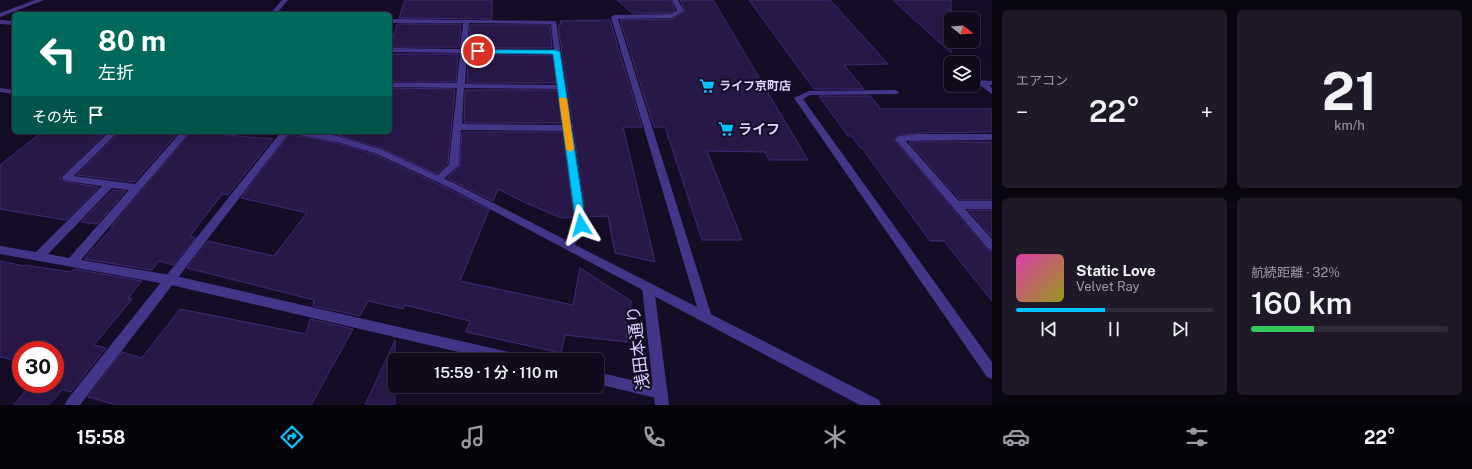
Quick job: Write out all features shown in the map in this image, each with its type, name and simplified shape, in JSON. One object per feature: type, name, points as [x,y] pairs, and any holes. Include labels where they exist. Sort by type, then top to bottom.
[{"type":"street","points":[[0,15],[41,0]]},
{"type":"street","points":[[275,12],[285,0]]},
{"type":"street","points":[[674,0],[680,11],[672,16],[614,17],[706,317]]},
{"type":"street","points":[[392,21],[554,22],[556,52],[581,225],[569,245]]},
{"type":"street","points":[[0,22],[12,23]]},
{"type":"street","points":[[439,179],[454,165],[466,22]]},
{"type":"street","points":[[392,50],[556,52]]},
{"type":"street","points":[[992,82],[981,82],[992,92]]},
{"type":"street","points":[[392,85],[561,87]]},
{"type":"street","points":[[0,90],[12,92]]},
{"type":"street","points":[[895,92],[809,93],[798,98],[992,373]]},
{"type":"street","points":[[457,128],[567,128]]},
{"type":"street","points":[[112,134],[66,178],[137,188]]},
{"type":"street","points":[[72,262],[184,134]]},
{"type":"street","points":[[74,405],[284,134]]},
{"type":"street","points":[[309,134],[338,139],[380,152],[439,179],[569,245],[874,405]]},
{"type":"street","points":[[992,137],[918,137],[899,139],[992,246]]},
{"type":"street","points":[[39,256],[110,184]]},
{"type":"street","points":[[957,205],[992,205]]},
{"type":"street","points":[[0,250],[171,280],[488,353]]},
{"type":"street","name":"浅田本通り","points":[[648,287],[661,399]]},
{"type":"street","points":[[604,380],[661,399]]},
{"type":"building","points":[[405,0],[492,0],[492,19],[399,18]]},
{"type":"building","points":[[617,0],[671,0],[675,9],[671,13],[632,13]]},
{"type":"building","points":[[680,0],[713,0],[808,160],[769,160],[765,152],[707,151],[742,240],[702,240],[665,127],[654,127],[620,20],[673,19],[685,11]]},
{"type":"building","points":[[749,0],[830,0],[888,64],[844,65],[864,89],[814,89]]},
{"type":"building","points":[[893,0],[951,0],[951,12],[944,12],[944,47]]},
{"type":"building","points":[[610,20],[642,127],[623,127],[655,262],[615,253],[608,216],[586,217],[558,25],[561,25],[560,21]]},
{"type":"building","points":[[397,24],[461,24],[459,47],[392,47],[392,40]]},
{"type":"building","points":[[470,25],[550,25],[552,48],[469,48]]},
{"type":"building","points":[[946,48],[951,48],[951,53]]},
{"type":"building","points":[[392,54],[458,54],[456,82],[392,82]]},
{"type":"building","points":[[468,55],[554,55],[556,83],[467,83]]},
{"type":"building","points":[[392,88],[455,89],[448,163],[437,174],[383,149],[333,134],[392,134]]},
{"type":"building","points":[[465,90],[558,90],[561,123],[464,123]]},
{"type":"building","points":[[819,96],[870,96],[881,109],[992,109],[992,132],[918,133],[899,135],[894,139],[987,250],[992,251],[992,301],[944,241],[930,241],[862,148],[860,148],[852,136],[848,136]]},
{"type":"building","points":[[462,132],[563,132],[574,217],[561,218],[498,189],[493,201],[447,178],[460,165]]},
{"type":"building","points":[[39,134],[105,134],[60,177],[60,179],[66,182],[99,187],[66,220],[0,209],[0,165]]},
{"type":"building","points":[[118,134],[177,134],[134,182],[77,175]]},
{"type":"building","points":[[189,134],[214,134],[273,139],[228,195],[222,194],[190,236],[195,238],[173,265],[159,261],[152,270],[84,259],[113,227],[111,227]]},
{"type":"building","points":[[289,134],[337,143],[376,155],[449,189],[489,210],[460,281],[573,305],[580,268],[631,301],[630,321],[626,320],[627,342],[565,335],[561,353],[466,332],[470,321],[405,305],[403,309],[368,301],[360,316],[313,306],[314,300],[187,268],[208,241],[274,256],[307,213],[241,198]]},
{"type":"building","points":[[909,142],[992,142],[992,200],[960,200]]},
{"type":"building","points":[[113,190],[126,191],[97,224],[81,222]]},
{"type":"building","points":[[968,210],[992,210],[992,237]]},
{"type":"building","points":[[0,261],[24,266],[71,272],[74,269],[142,281],[128,298],[132,299],[94,345],[106,348],[71,392],[64,390],[64,341],[12,341],[12,360],[0,357]]},
{"type":"building","points":[[180,309],[306,334],[310,319],[353,329],[311,405],[117,405],[88,397],[122,352],[142,358]]},
{"type":"building","points":[[395,340],[395,353],[389,353]]},
{"type":"building","points":[[388,355],[388,393],[395,393],[395,405],[365,405]]},
{"type":"building","points":[[24,393],[59,393],[49,405],[13,405]]},
{"type":"slow traffic","points":[[563,99],[570,149]]},
{"type":"place","name":"ライフ京町店","points":[[707,86]]},
{"type":"place","name":"ライフ","points":[[726,129]]},
{"type":"route","points":[[478,51],[556,52],[581,225]]}]
